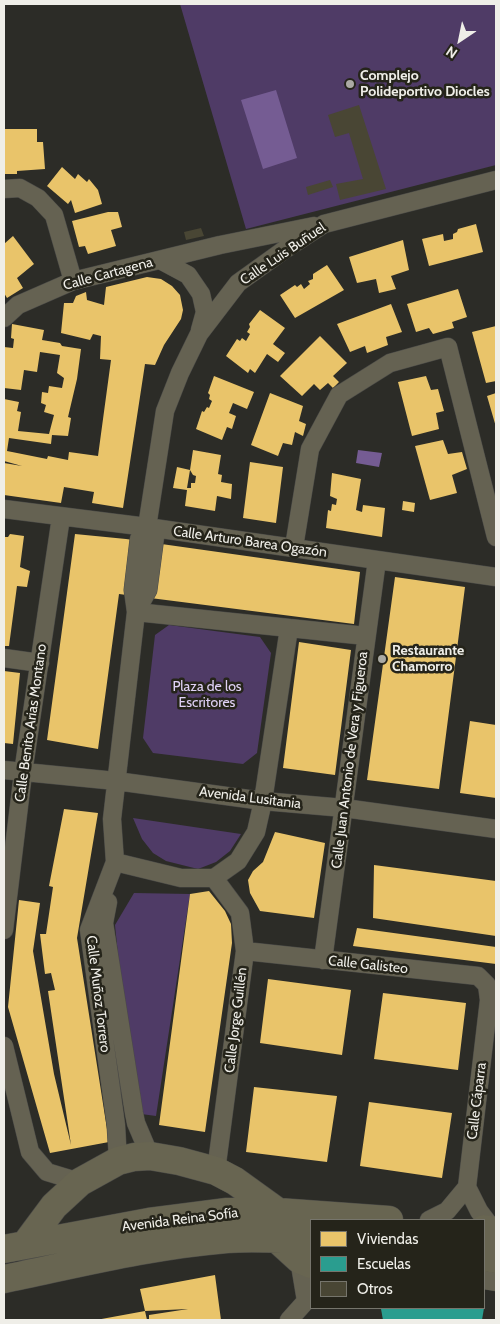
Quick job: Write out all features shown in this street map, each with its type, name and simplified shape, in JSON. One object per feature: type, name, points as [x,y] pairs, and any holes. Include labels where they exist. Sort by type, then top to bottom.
[{"type":"highway","points":[[14,1247],[80,1182],[118,1161],[150,1156],[179,1161],[216,1171],[234,1181],[277,1225]]},
{"type":"highway","name":"Avenida Reina Sofía","points":[[14,1247],[149,1222],[228,1212],[277,1225],[307,1255]]},
{"type":"highway","name":"Avenida Reina Sofía","points":[[4,1279],[159,1248],[227,1239],[277,1225],[310,1224]]},
{"type":"street","name":"Calle Luis Buñuel","points":[[147,527],[165,411],[180,373],[200,334],[238,283],[324,224],[496,180]]},
{"type":"street","points":[[4,189],[20,188],[38,198],[54,215],[73,281]]},
{"type":"street","name":"Calle Cartagena","points":[[4,318],[18,305],[73,281],[324,224]]},
{"type":"street","name":"Calle Cartagena","points":[[160,260],[188,275],[201,294],[205,312],[200,334]]},
{"type":"street","points":[[294,547],[310,450],[338,395],[390,363],[448,347],[496,537]]},
{"type":"street","name":"Calle Arturo Barea Ogazón","points":[[4,509],[294,547],[496,577]]},
{"type":"street","name":"Calle Benito Arias Montano","points":[[4,930],[23,773],[61,517]]},
{"type":"street","points":[[147,527],[155,537],[148,590],[136,612],[112,819],[116,862],[182,878],[214,878],[238,861],[256,832],[263,801],[289,628]]},
{"type":"street","name":"Calle Juan Antonio de Vera y Figueroa","points":[[323,960],[377,560]]},
{"type":"street","points":[[136,612],[366,636]]},
{"type":"street","points":[[4,658],[40,663]]},
{"type":"street","name":"Avenida Lusitania","points":[[4,770],[116,781],[263,801],[344,808],[496,829]]},
{"type":"street","name":"Calle Muñoz Torrero","points":[[116,862],[104,923],[136,1123],[150,1156]]},
{"type":"street","name":"Calle Muñoz Torrero","points":[[116,862],[89,930],[116,1125],[118,1161]]},
{"type":"street","name":"Calle Jorge Guillén","points":[[214,878],[240,913],[245,951],[216,1171]]},
{"type":"street","name":"Calle Galisteo","points":[[245,951],[478,976],[487,985]]},
{"type":"street","name":"Calle Cáparra","points":[[467,1187],[489,1000],[487,985]]},
{"type":"street","points":[[4,1046],[30,1152],[48,1172],[80,1182]]},
{"type":"street","points":[[430,1219],[447,1211],[467,1187],[484,1219]]},
{"type":"street","points":[[289,1320],[309,1299],[307,1255]]},
{"type":"green space","name":"Complejo Polideportivo Diocles","points":[[180,4],[496,4],[496,165],[246,229]]},
{"type":"green space","name":"Plaza de los Escritores","points":[[169,625],[260,637],[271,653],[257,753],[243,764],[153,753],[143,738],[155,635]]},
{"type":"green space","points":[[133,818],[241,834],[230,851],[216,862],[198,869],[166,861],[153,853],[142,839]]},
{"type":"green space","points":[[134,893],[190,894],[156,1116],[134,1113],[115,925]]},
{"type":"shaded area","points":[[276,90],[297,158],[263,169],[241,100]]},
{"type":"shaded area","points":[[358,450],[382,453],[379,467],[356,463]]},
{"type":"building: Viviendas","points":[[4,129],[37,129],[37,142],[43,142],[45,169],[17,171],[17,174],[4,174]]},
{"type":"building: Viviendas","points":[[62,167],[75,179],[78,174],[87,182],[89,179],[98,190],[102,204],[75,213],[71,200],[68,204],[47,186]]},
{"type":"building: Viviendas","points":[[108,212],[118,212],[122,227],[111,230],[116,246],[88,254],[85,246],[79,247],[72,221]]},
{"type":"building: Viviendas","points":[[476,224],[483,252],[429,266],[422,239],[443,234],[444,241],[453,239],[453,234],[458,229]]},
{"type":"building: Viviendas","points":[[13,236],[34,264],[17,278],[23,288],[7,298],[4,293],[4,244]]},
{"type":"building: Viviendas","points":[[403,240],[409,270],[391,276],[396,289],[379,293],[376,279],[357,283],[349,257]]},
{"type":"building: Viviendas","points":[[327,265],[344,290],[295,318],[280,295],[295,285],[297,287],[301,284],[304,289],[310,284],[308,281],[313,279],[313,274]]},
{"type":"building: Viviendas","points":[[147,277],[161,279],[172,286],[180,295],[183,310],[181,319],[164,345],[155,365],[145,364],[123,508],[92,503],[94,492],[64,487],[61,503],[4,495],[4,463],[22,466],[4,461],[4,399],[19,402],[17,411],[21,412],[18,431],[49,434],[54,415],[44,412],[46,405],[41,403],[42,392],[48,393],[49,386],[62,388],[64,378],[57,373],[60,355],[40,352],[37,372],[24,370],[21,390],[4,388],[4,347],[13,348],[14,339],[11,338],[12,324],[44,330],[42,340],[81,349],[77,379],[68,417],[71,418],[68,436],[52,435],[51,444],[9,438],[7,451],[47,459],[48,456],[68,460],[69,452],[98,456],[111,360],[100,359],[101,336],[93,334],[90,340],[61,333],[64,303],[73,303],[76,296],[86,292],[87,300],[104,305],[106,287]]},
{"type":"building: Viviendas","points":[[458,289],[467,317],[452,322],[454,328],[433,334],[429,328],[416,332],[407,304]]},
{"type":"building: Viviendas","points":[[391,304],[402,332],[386,337],[388,345],[367,353],[365,346],[350,352],[337,324]]},
{"type":"building: Viviendas","points":[[260,310],[285,328],[273,344],[285,353],[278,362],[267,354],[255,373],[250,369],[248,373],[226,356],[237,339],[240,341],[242,338],[246,341],[250,334],[247,332],[250,327],[249,324]]},
{"type":"building: Viviendas","points":[[496,326],[496,381],[486,383],[472,332]]},
{"type":"building: Viviendas","points":[[320,336],[347,363],[333,376],[339,382],[333,388],[328,383],[320,390],[314,384],[302,396],[280,376]]},
{"type":"building: Viviendas","points":[[214,376],[254,392],[247,409],[233,403],[229,413],[236,416],[232,429],[227,427],[222,440],[196,429],[202,411],[204,412],[207,407],[209,408],[212,401],[209,399],[210,395],[208,393]]},
{"type":"building: Viviendas","points":[[426,376],[431,390],[438,389],[444,411],[436,413],[439,429],[412,436],[398,382]]},
{"type":"building: Viviendas","points":[[270,393],[303,406],[299,421],[306,424],[303,436],[295,432],[292,445],[283,443],[278,456],[251,445]]},
{"type":"building: Viviendas","points":[[496,393],[496,427],[487,396]]},
{"type":"building: Viviendas","points":[[443,440],[448,454],[462,452],[467,469],[452,475],[457,493],[430,500],[415,446]]},
{"type":"building: Viviendas","points":[[193,450],[221,455],[218,474],[222,475],[221,482],[232,484],[231,499],[217,496],[215,511],[185,506],[187,490],[173,488],[177,467],[190,470]],"holes":[[[190,470],[196,476],[195,483],[191,483],[191,488],[187,488]]]},
{"type":"building: Viviendas","points":[[250,462],[283,467],[276,523],[243,518]]},
{"type":"building: Viviendas","points":[[332,473],[361,479],[356,510],[362,512],[363,505],[385,508],[382,537],[326,528],[328,510],[331,511],[332,504],[336,505],[337,499],[330,496]]},
{"type":"building: Viviendas","points":[[403,501],[415,503],[414,512],[402,510]]},
{"type":"building: Viviendas","points":[[10,534],[24,536],[20,567],[30,571],[27,587],[17,586],[9,646],[4,646],[4,537],[8,537]]},
{"type":"building: Viviendas","points":[[75,534],[126,539],[360,572],[354,624],[119,594],[98,749],[47,740]]},
{"type":"building: Viviendas","points":[[395,577],[465,587],[439,789],[367,780]]},
{"type":"building: Viviendas","points":[[299,642],[351,650],[335,775],[283,768]]},
{"type":"building: Viviendas","points":[[4,671],[20,673],[13,744],[4,743]]},
{"type":"building: Viviendas","points":[[470,721],[496,725],[496,798],[460,793]]},
{"type":"building: Viviendas","points":[[64,809],[98,813],[77,938],[109,1142],[50,1153],[8,1007],[19,900],[40,903],[33,951],[54,1074],[71,1145],[48,991],[55,990],[51,973],[45,974],[40,934],[46,934],[53,887],[49,886]]},
{"type":"building: Viviendas","points":[[275,832],[325,843],[314,918],[260,911],[250,893],[248,880],[253,871],[263,862]]},
{"type":"building: Viviendas","points":[[374,865],[496,881],[496,936],[373,918]]},
{"type":"building: Viviendas","points":[[209,891],[225,911],[231,924],[232,943],[205,1132],[159,1125],[190,894]]},
{"type":"building: Viviendas","points":[[357,928],[496,947],[496,964],[353,946]]},
{"type":"building: Viviendas","points":[[268,979],[351,990],[342,1055],[260,1043]]},
{"type":"building: Viviendas","points":[[383,993],[466,1003],[458,1070],[374,1059]]},
{"type":"building: Viviendas","points":[[254,1087],[337,1096],[327,1162],[246,1152]]},
{"type":"building: Viviendas","points":[[369,1102],[452,1113],[442,1178],[360,1166]]},
{"type":"building: Viviendas","points":[[215,1275],[221,1320],[149,1320],[149,1315],[188,1309],[145,1311],[140,1289]]},
{"type":"building: Viviendas","points":[[145,1311],[147,1320],[96,1320]]},
{"type":"building: Escuelas","points":[[381,1309],[484,1309],[482,1320],[383,1320]]},
{"type":"building: Otros","points":[[359,105],[386,189],[340,200],[336,184],[363,179],[349,133],[335,137],[328,115]]},
{"type":"building: Otros","points":[[330,180],[333,187],[308,195],[306,187]]},
{"type":"building: Otros","points":[[201,228],[204,236],[186,240],[184,232]]},
{"type":"place","name":"Complejo Polideportivo Diocles","points":[[350,84]]},
{"type":"place","name":"Restaurante Chamorro","points":[[382,659]]}]
